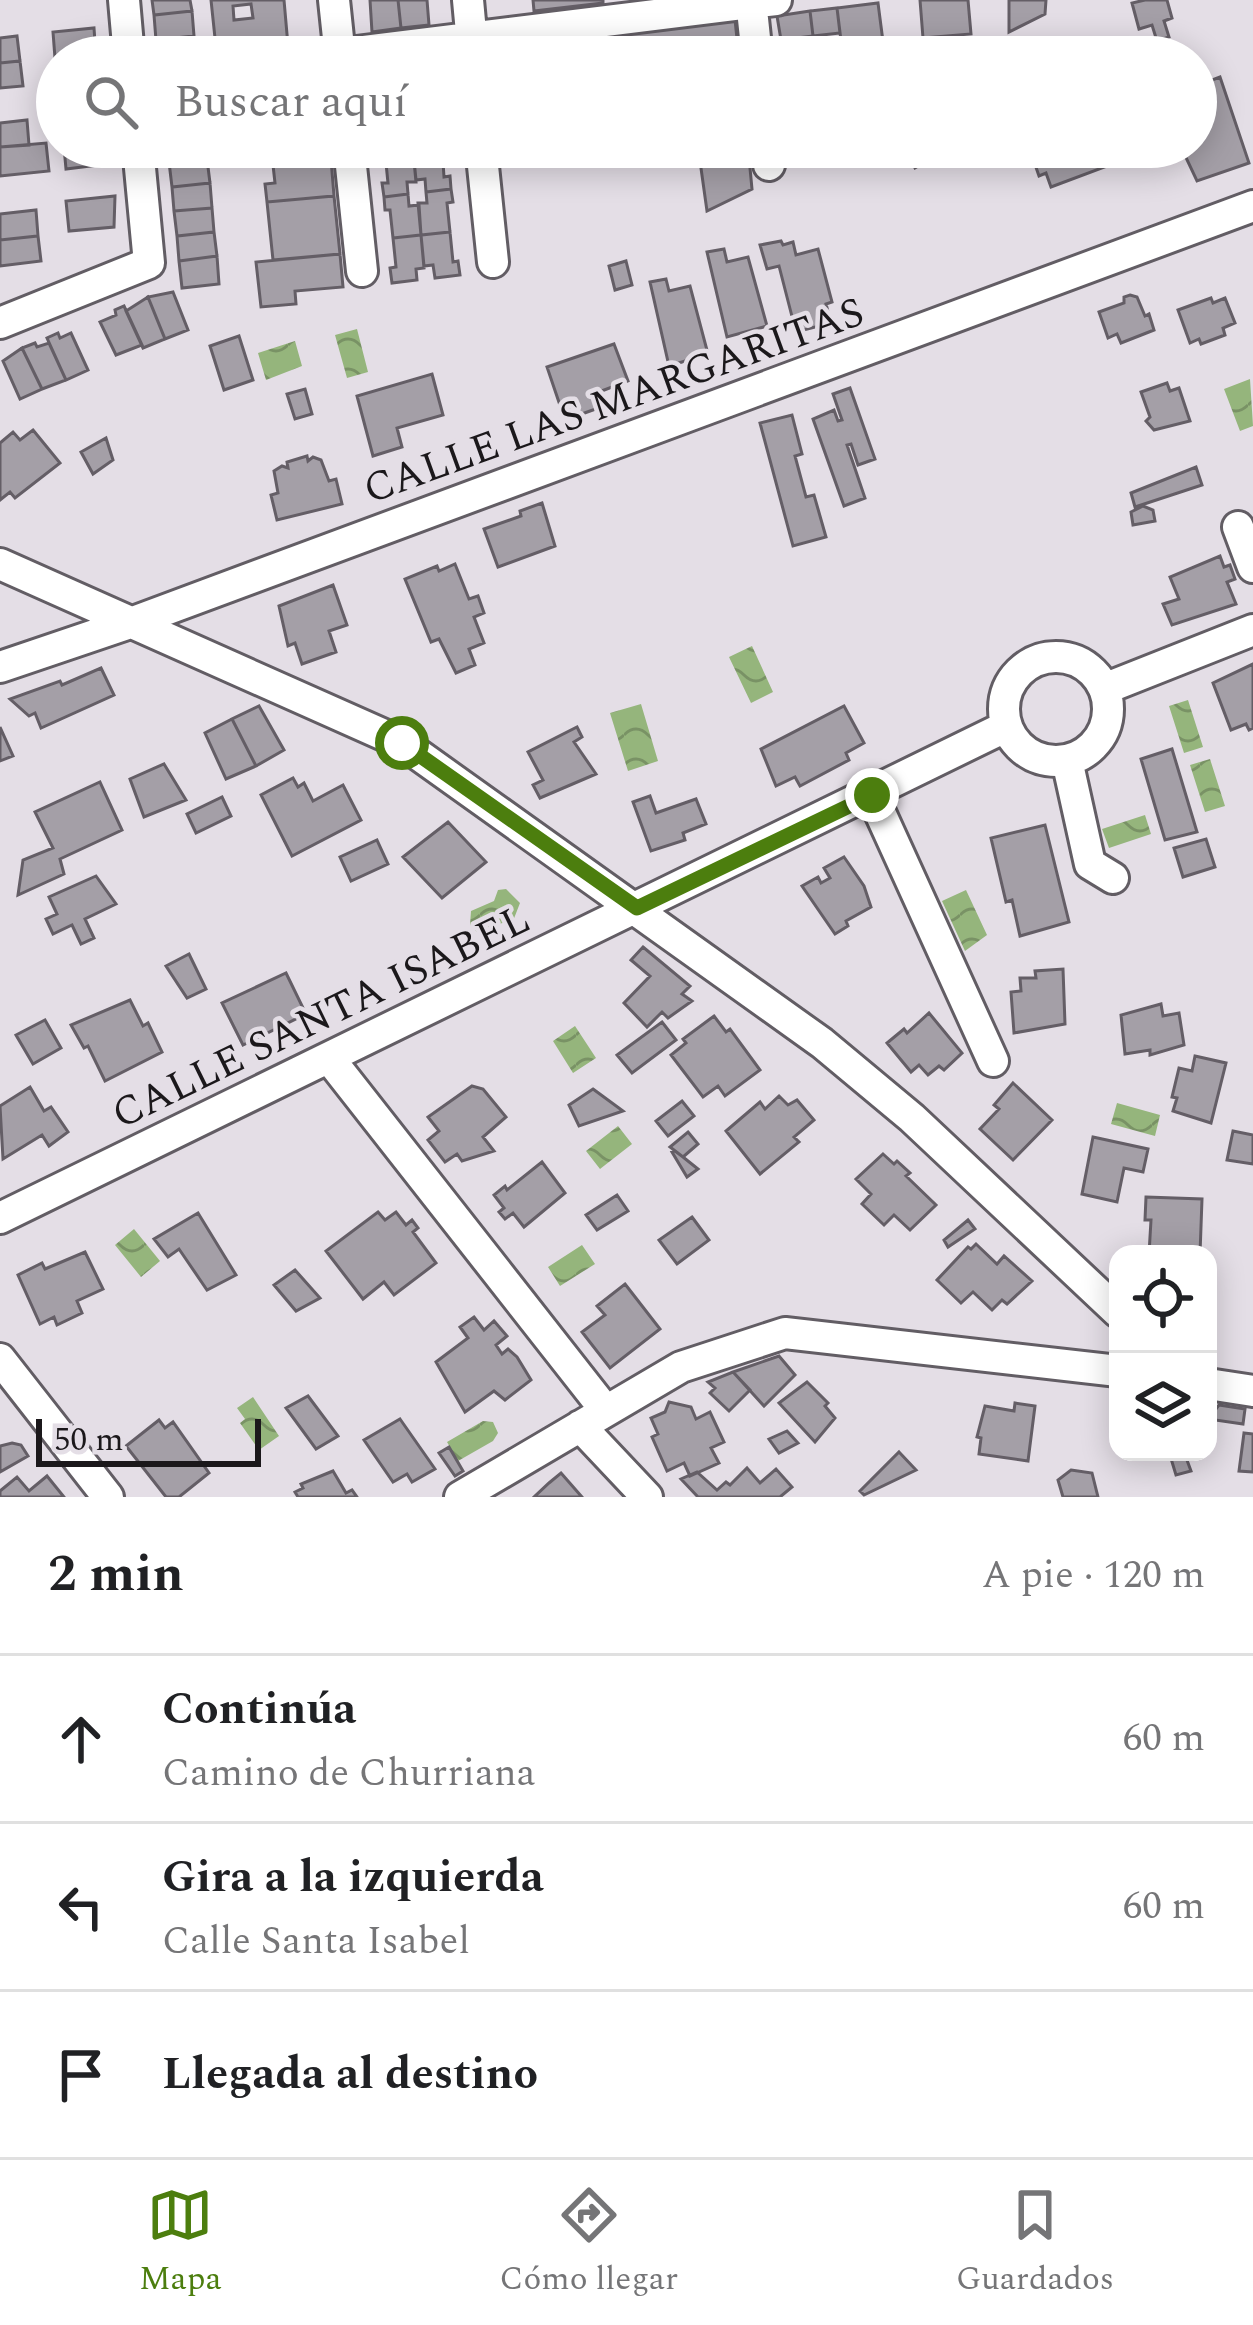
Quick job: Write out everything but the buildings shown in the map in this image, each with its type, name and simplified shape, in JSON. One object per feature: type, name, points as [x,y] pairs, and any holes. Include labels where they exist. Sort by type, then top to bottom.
[{"type":"street","points":[[124,0],[127,36]]},
{"type":"street","points":[[334,0],[338,36]]},
{"type":"street","points":[[467,0],[471,36]]},
{"type":"street","points":[[541,36],[760,1],[759,36]]},
{"type":"street","points":[[0,323],[148,263],[140,168]]},
{"type":"street","points":[[351,168],[362,271]]},
{"type":"street","points":[[484,168],[493,262]]},
{"type":"street","name":"CALLE LAS MARGARITAS","points":[[0,667],[133,622],[1253,206]]},
{"type":"street","points":[[1238,527],[1253,567]]},
{"type":"street","points":[[0,564],[402,743],[822,1043],[912,1118],[1109,1304]]},
{"type":"street","points":[[1104,689],[1253,630]]},
{"type":"street","points":[[1046,658],[1081,663],[1104,689],[1108,707],[1097,741],[1067,760],[1037,758],[1024,750],[1007,726],[1004,708],[1016,675],[1046,658]]},
{"type":"street","name":"CALLE SANTA ISABEL","points":[[0,1218],[1007,726]]},
{"type":"street","points":[[1067,760],[1090,865],[1112,878]]},
{"type":"street","points":[[872,795],[993,1061]]},
{"type":"street","points":[[328,1058],[647,1497]]},
{"type":"street","points":[[460,1497],[681,1366],[784,1333],[1109,1370]]},
{"type":"street","points":[[0,1359],[108,1497]]},
{"type":"street","points":[[1217,1385],[1253,1391]]},
{"type":"water","points":[[357,329],[368,372],[347,378],[335,335]]},
{"type":"water","points":[[295,341],[302,366],[266,380],[258,353]]},
{"type":"water","points":[[1250,379],[1253,426],[1240,431],[1224,389]]},
{"type":"water","points":[[752,646],[773,692],[751,703],[729,657]]},
{"type":"water","points":[[1188,700],[1203,747],[1184,753],[1169,706]]},
{"type":"water","points":[[641,704],[658,761],[628,771],[610,713]]},
{"type":"water","points":[[1210,759],[1225,806],[1205,812],[1190,765]]},
{"type":"water","points":[[1145,815],[1151,834],[1109,848],[1102,829]]},
{"type":"water","points":[[506,889],[520,903],[513,921],[478,933],[470,925],[471,911],[494,901],[498,890]]},
{"type":"water","points":[[966,890],[987,935],[965,951],[942,901]]},
{"type":"water","points":[[575,1026],[596,1058],[573,1073],[553,1041]]},
{"type":"water","points":[[1117,1103],[1160,1115],[1155,1136],[1111,1124]]},
{"type":"water","points":[[618,1126],[632,1144],[600,1169],[586,1151]]},
{"type":"water","points":[[134,1229],[160,1261],[141,1277],[115,1245]]},
{"type":"water","points":[[582,1245],[595,1264],[560,1286],[548,1267]]},
{"type":"water","points":[[253,1397],[279,1436],[259,1450],[240,1423],[245,1419],[237,1408]]},
{"type":"water","points":[[483,1421],[493,1422],[498,1433],[493,1441],[458,1461],[447,1442]]},
{"type":"route","points":[[402,743],[637,908],[872,795]]}]
